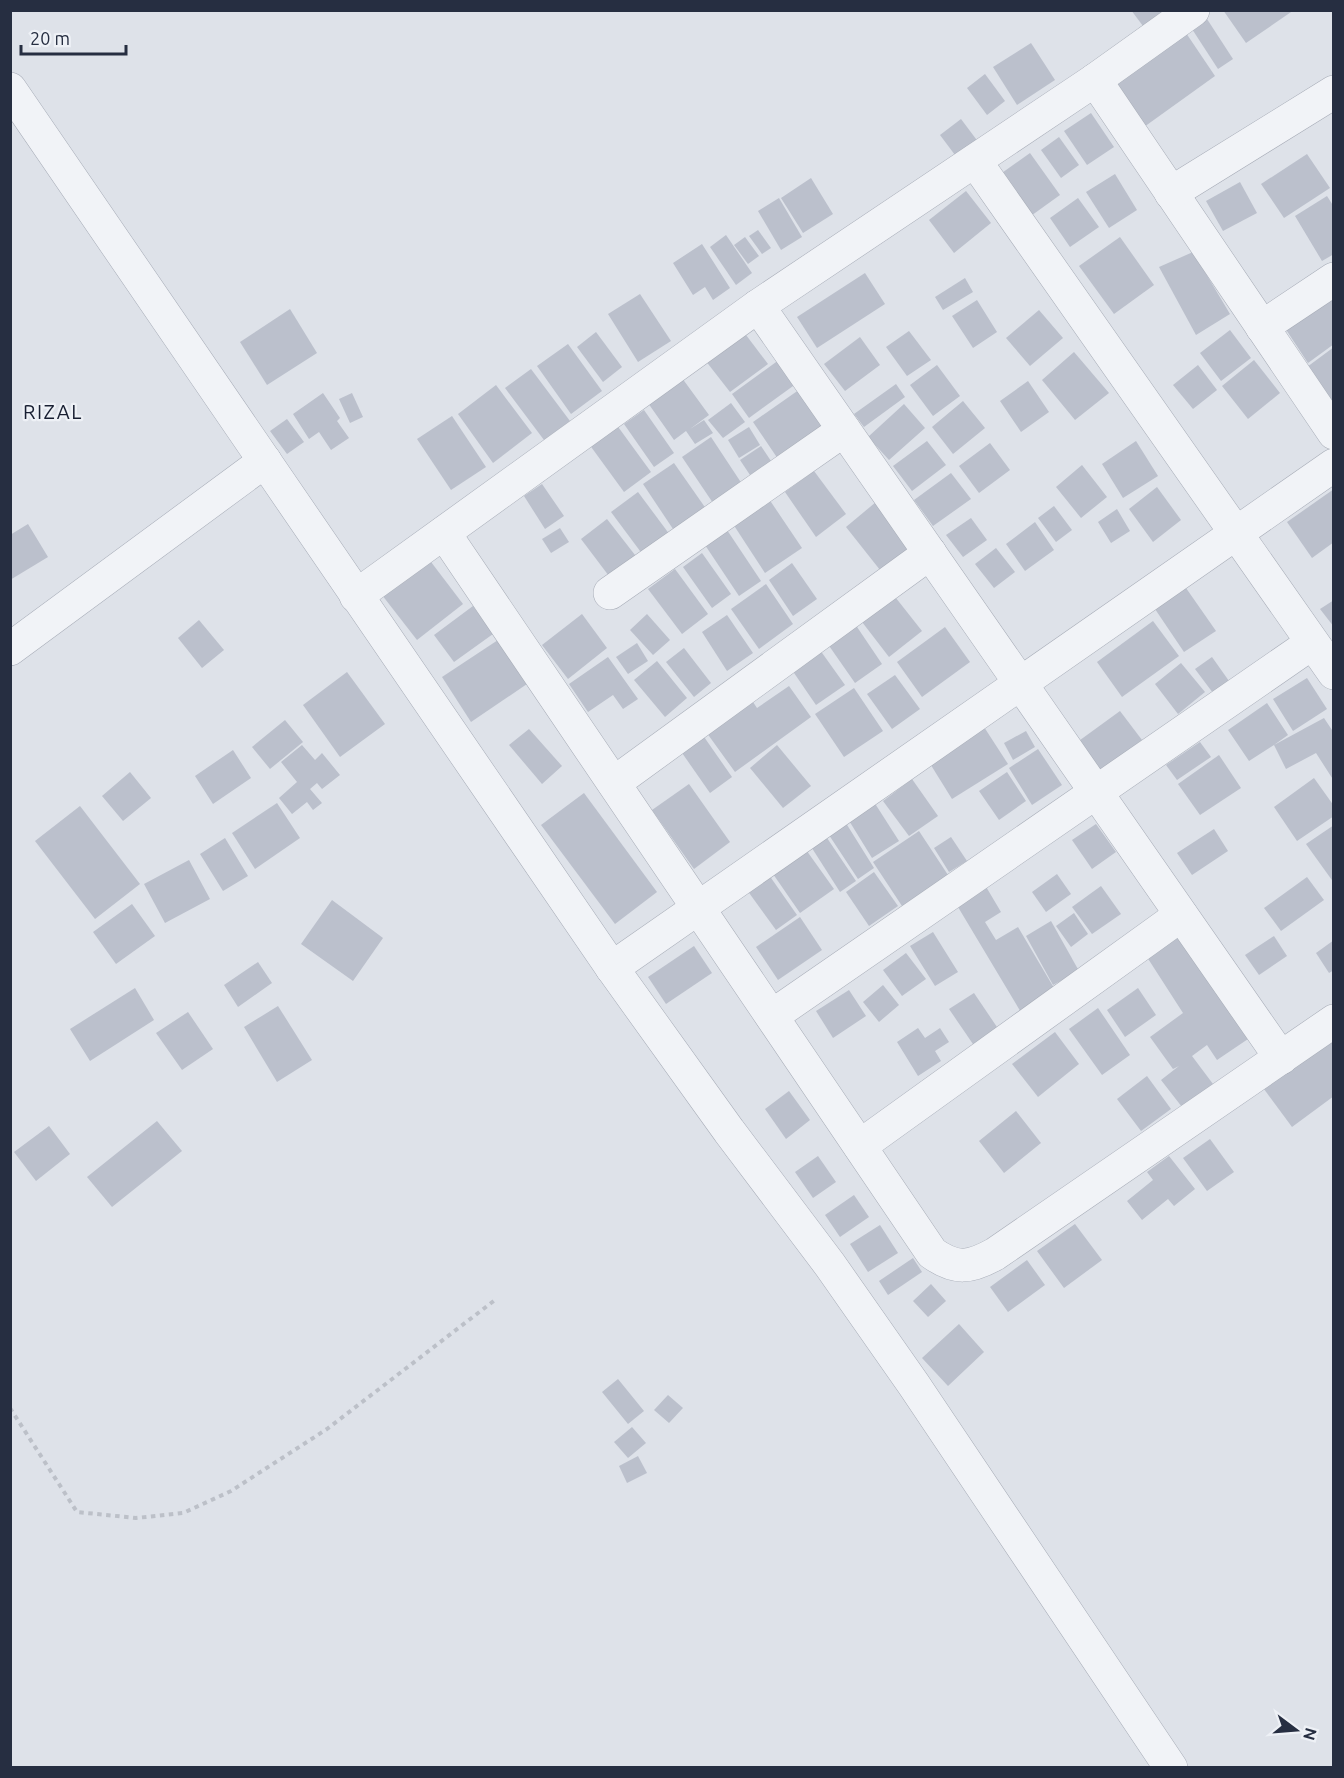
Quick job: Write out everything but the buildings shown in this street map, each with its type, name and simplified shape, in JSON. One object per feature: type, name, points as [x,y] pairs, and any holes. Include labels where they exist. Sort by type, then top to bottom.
[{"type":"street","points":[[356,596],[758,306],[1095,80],[1193,10]]},
{"type":"street","points":[[1095,80],[1334,433]]},
{"type":"street","points":[[10,89],[612,968],[849,1292],[1171,1767]]},
{"type":"street","points":[[1171,193],[1334,92]]},
{"type":"street","points":[[975,161],[1334,673]]},
{"type":"street","points":[[1262,327],[1334,279]]},
{"type":"street","points":[[758,306],[1281,1058]]},
{"type":"street","points":[[610,593],[844,430]]},
{"type":"street","points":[[10,649],[265,460]]},
{"type":"street","points":[[612,968],[1334,465]]},
{"type":"street","points":[[444,532],[932,1253],[945,1262],[961,1266],[978,1263],[995,1254],[1334,1021]]},
{"type":"street","points":[[614,783],[930,553]]},
{"type":"street","points":[[772,1016],[1312,643]]},
{"type":"street","points":[[860,1146],[1181,915]]},
{"type":"path","points":[[10,1408],[77,1512],[136,1518],[183,1513],[231,1491],[327,1429],[495,1300]]},
{"type":"district","name":"RIZAL","points":[[53,411]]}]
